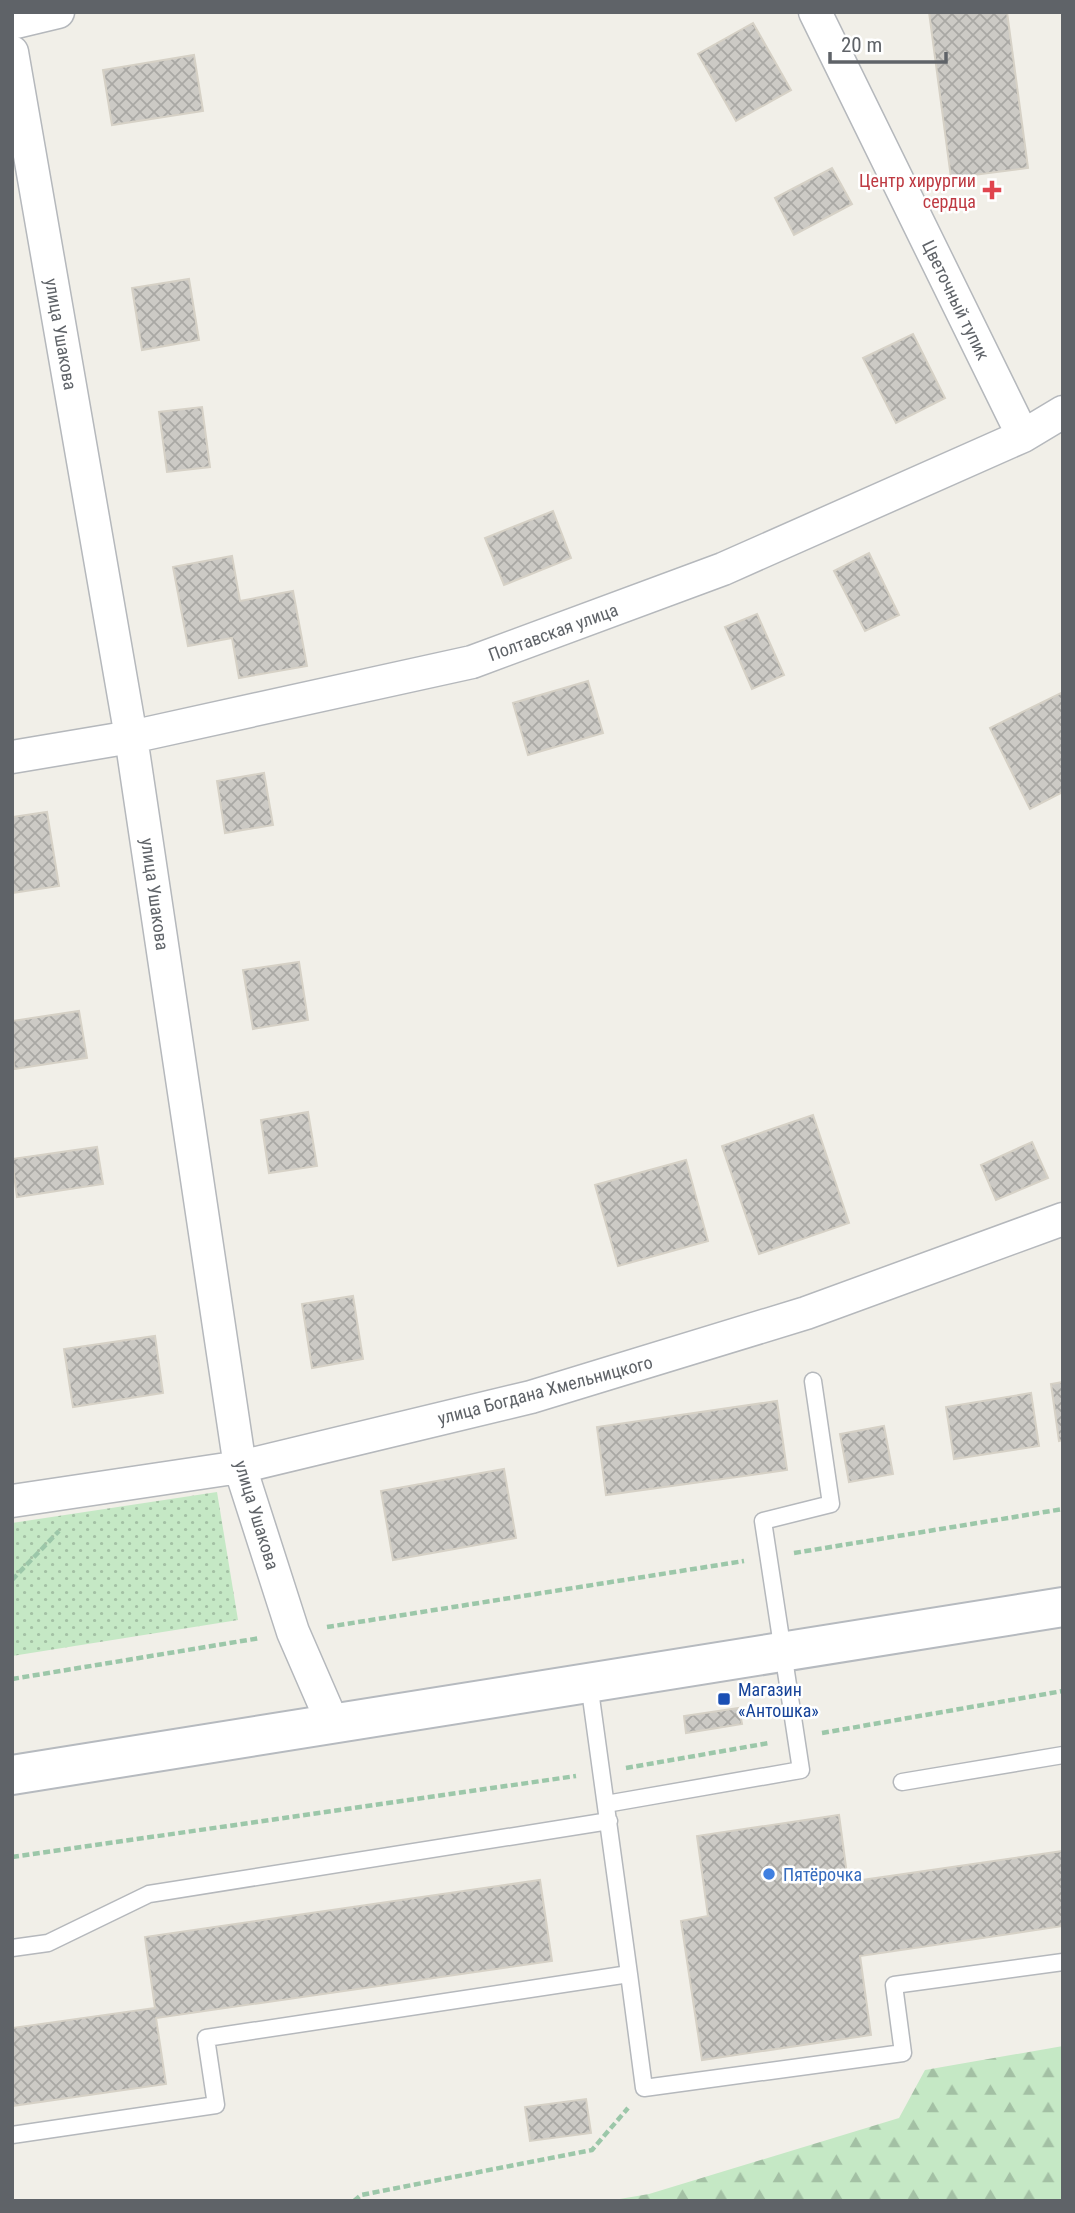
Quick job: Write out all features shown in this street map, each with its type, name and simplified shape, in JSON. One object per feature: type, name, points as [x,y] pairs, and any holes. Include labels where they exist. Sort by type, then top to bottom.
[{"type":"main road","points":[[12,1775],[1063,1607]]},
{"type":"street","points":[[12,23],[58,12]]},
{"type":"street","name":"Цветочный тупик","points":[[815,12],[1023,436]]},
{"type":"street","name":"улица Ушакова","points":[[12,52],[131,737],[240,1467],[293,1632],[333,1724]]},
{"type":"street","name":"Полтавская улица","points":[[12,757],[131,737],[472,662],[723,569],[1023,436],[1063,412]]},
{"type":"street","name":"улица Богдана Хмельницкого","points":[[12,1501],[240,1467],[531,1397],[806,1313],[1063,1219]]},
{"type":"lane","points":[[12,1948],[48,1943],[149,1895],[608,1812],[802,1770],[763,1521],[831,1504],[813,1381]]},
{"type":"lane","points":[[590,1683],[644,2088],[903,2053],[894,1985],[1063,1962]]},
{"type":"lane","points":[[902,1782],[1063,1755]]},
{"type":"lane","points":[[12,2135],[216,2105],[206,2038],[629,1974]]},
{"type":"path","points":[[12,1580],[100,1488]]},
{"type":"path","points":[[12,1679],[1063,1508]]},
{"type":"path","points":[[12,1857],[602,1772],[1063,1691]]},
{"type":"path","points":[[354,2201],[361,2195],[592,2150],[644,2088]]},
{"type":"green space","points":[[217,1492],[238,1620],[12,1656],[12,1523]]},
{"type":"green space","points":[[1063,2046],[1063,2201],[608,2201],[649,2194],[899,2118],[925,2070]]},
{"type":"building","points":[[929,12],[1007,12],[1028,168],[951,178]]},
{"type":"building","points":[[753,23],[791,90],[736,121],[698,54]]},
{"type":"building","points":[[194,55],[203,111],[112,125],[103,70]]},
{"type":"building","points":[[832,168],[852,204],[794,235],[775,198]]},
{"type":"building","points":[[189,279],[199,340],[142,350],[132,288]]},
{"type":"building","points":[[913,334],[945,398],[896,423],[863,358]]},
{"type":"building","points":[[202,407],[210,467],[167,472],[159,412]]},
{"type":"building","points":[[553,511],[571,558],[504,585],[485,538]]},
{"type":"building","points":[[869,553],[899,615],[865,631],[834,571]]},
{"type":"building","points":[[232,556],[240,601],[293,591],[307,666],[239,678],[232,638],[188,646],[173,567]]},
{"type":"building","points":[[757,614],[784,675],[752,689],[725,627]]},
{"type":"building","points":[[588,681],[603,733],[528,755],[513,703]]},
{"type":"building","points":[[1063,692],[1063,792],[1030,809],[990,728]]},
{"type":"building","points":[[264,773],[273,825],[225,833],[217,781]]},
{"type":"building","points":[[47,812],[59,886],[12,893],[12,817]]},
{"type":"building","points":[[299,962],[308,1020],[253,1029],[243,970]]},
{"type":"building","points":[[79,1011],[87,1058],[14,1069],[12,1021]]},
{"type":"building","points":[[308,1112],[317,1166],[269,1173],[261,1120]]},
{"type":"building","points":[[813,1115],[849,1223],[759,1254],[722,1146]]},
{"type":"building","points":[[1032,1142],[1048,1178],[996,1200],[981,1165]]},
{"type":"building","points":[[97,1147],[103,1184],[17,1197],[12,1159]]},
{"type":"building","points":[[686,1160],[708,1241],[618,1266],[595,1185]]},
{"type":"building","points":[[353,1296],[363,1359],[312,1368],[302,1304]]},
{"type":"building","points":[[155,1336],[163,1393],[73,1407],[64,1349]]},
{"type":"building","points":[[1063,1382],[1063,1440],[1059,1441],[1051,1384]]},
{"type":"building","points":[[1031,1393],[1039,1446],[954,1459],[946,1407]]},
{"type":"building","points":[[777,1401],[787,1470],[606,1495],[597,1427]]},
{"type":"building","points":[[884,1426],[893,1474],[849,1482],[840,1434]]},
{"type":"building","points":[[504,1469],[516,1538],[393,1560],[381,1491]]},
{"type":"building","points":[[739,1708],[742,1724],[686,1733],[684,1716]]},
{"type":"building","points":[[839,1815],[848,1882],[1063,1851],[1063,1926],[860,1956],[871,2035],[702,2060],[681,1921],[708,1916],[697,1836]]},
{"type":"building","points":[[540,1880],[552,1961],[156,2018],[166,2084],[12,2106],[12,2028],[155,2008],[145,1937]]},
{"type":"building","points":[[586,2099],[591,2133],[530,2141],[525,2107]]},
{"type":"place","name":"Центр хирургии сердца","points":[[992,190]]},
{"type":"place","name":"Магазин «Антошка»","points":[[724,1699]]},
{"type":"place","name":"Пятёрочка","points":[[769,1874]]}]
